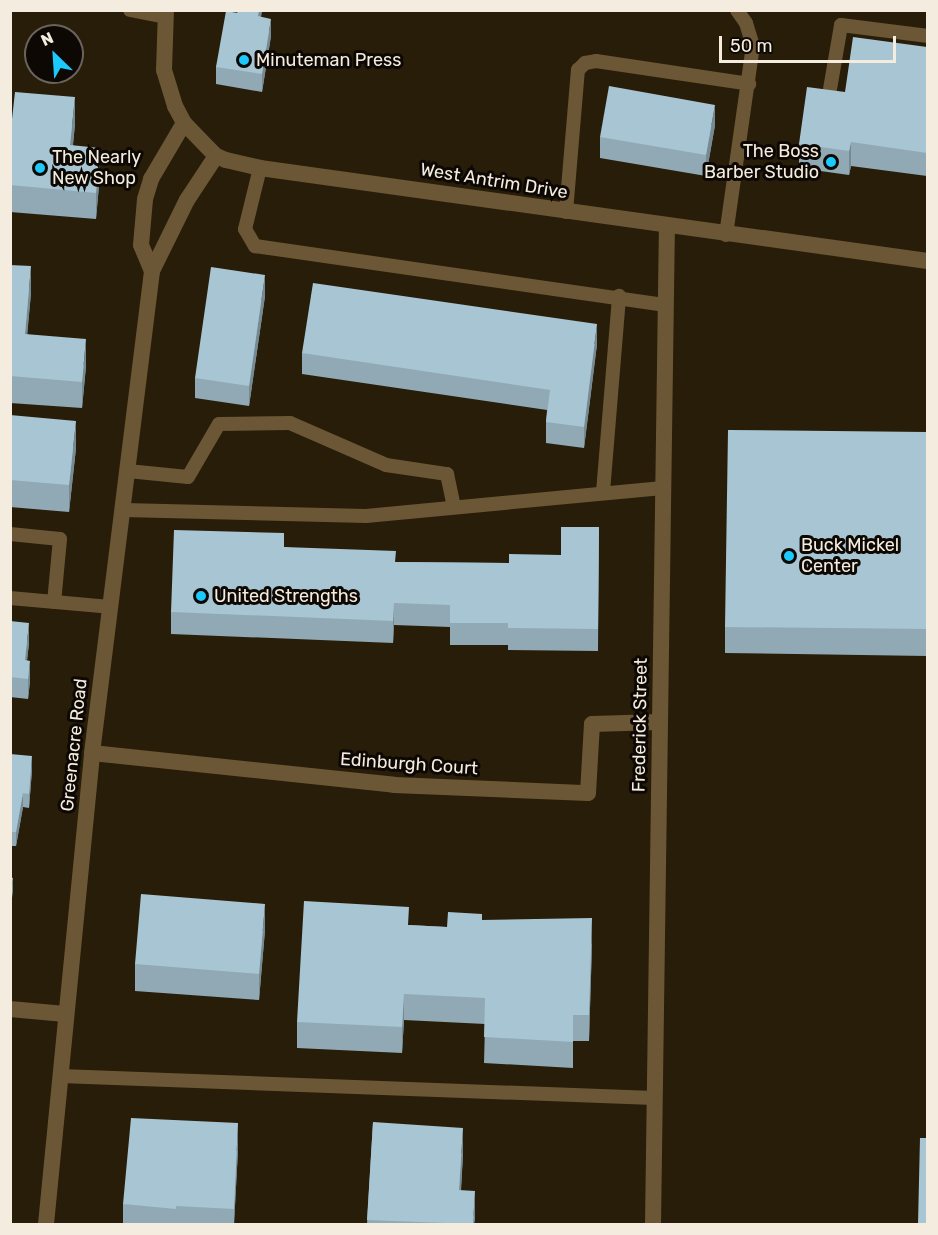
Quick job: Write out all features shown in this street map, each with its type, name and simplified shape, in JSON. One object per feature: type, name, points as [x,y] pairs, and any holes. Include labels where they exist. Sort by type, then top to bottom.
[{"type":"street","points":[[166,14],[164,70],[184,123],[216,156]]},
{"type":"street","name":"Greenacre Road","points":[[152,271],[141,245],[145,200],[151,179],[184,123]]},
{"type":"street","name":"Greenacre Road","points":[[46,1224],[92,753],[152,271],[187,200],[216,156]]},
{"type":"street","name":"West Antrim Drive","points":[[216,156],[260,168],[726,235],[927,261]]},
{"type":"street","name":"Frederick Street","points":[[653,1224],[667,226]]},
{"type":"street","name":"Edinburgh Court","points":[[92,753],[394,784],[588,793],[592,724],[659,722]]},
{"type":"street","points":[[10,1009],[65,1014]]},
{"type":"lane","points":[[130,10],[166,14]]},
{"type":"lane","points":[[726,235],[753,46],[746,23],[737,10]]},
{"type":"lane","points":[[830,89],[841,26],[927,36]]},
{"type":"lane","points":[[566,212],[578,70],[585,63],[596,61],[749,84]]},
{"type":"lane","points":[[260,168],[245,229],[255,246],[619,296],[632,302],[666,305]]},
{"type":"lane","points":[[603,492],[619,296]]},
{"type":"lane","points":[[128,471],[188,477],[219,424],[291,423],[386,465],[447,474],[454,507]]},
{"type":"lane","points":[[124,510],[366,516],[663,488]]},
{"type":"lane","points":[[10,534],[60,539],[54,602]]},
{"type":"lane","points":[[10,598],[110,607]]},
{"type":"lane","points":[[60,1076],[654,1098]]},
{"type":"building","name":"Minuteman Press","points":[[238,10],[259,10],[258,16],[271,19],[262,74],[216,67],[226,11],[238,13]]},
{"type":"building","points":[[853,37],[927,47],[927,153],[851,142],[849,151],[799,144],[807,87],[845,92]]},
{"type":"building","points":[[609,86],[715,105],[706,155],[600,137]]},
{"type":"building","name":"The Nearly New Shop","points":[[15,92],[75,97],[70,145],[100,148],[96,193],[10,185],[10,137]]},
{"type":"building","points":[[10,265],[31,266],[25,334],[86,339],[82,382],[10,376]]},
{"type":"building","points":[[211,267],[265,275],[249,386],[195,378]]},
{"type":"building","points":[[313,283],[597,324],[584,427],[546,422],[550,390],[302,353]]},
{"type":"building","points":[[10,415],[76,421],[69,485],[10,480]]},
{"type":"building","points":[[728,430],[927,432],[927,629],[725,627]]},
{"type":"building","points":[[561,527],[599,527],[598,629],[508,628],[508,623],[450,623],[450,605],[394,603],[393,621],[171,612],[174,530],[284,533],[284,547],[396,551],[395,562],[509,563],[509,554],[561,555]]},
{"type":"building","points":[[10,621],[29,623],[25,660],[30,661],[28,679],[10,677]]},
{"type":"building","points":[[10,754],[32,756],[29,794],[23,793],[16,832],[10,832]]},
{"type":"building","points":[[10,877],[13,878],[10,896]]},
{"type":"building","points":[[141,894],[265,904],[259,974],[135,964]]},
{"type":"building","points":[[304,901],[409,907],[408,925],[447,927],[448,912],[482,914],[482,920],[592,918],[589,1015],[573,1015],[573,1042],[484,1037],[485,998],[404,994],[402,1027],[297,1022]]},
{"type":"building","points":[[131,1118],[238,1123],[234,1209],[176,1206],[176,1209],[123,1204]]},
{"type":"building","points":[[373,1122],[463,1128],[459,1190],[475,1191],[473,1224],[367,1220]]},
{"type":"building","points":[[920,1138],[927,1138],[927,1224],[918,1224]]},
{"type":"place","name":"Minuteman Press","points":[[244,60]]},
{"type":"place","name":"The Boss Barber Studio","points":[[831,162]]},
{"type":"place","name":"The Nearly New Shop","points":[[40,168]]},
{"type":"place","name":"Buck Mickel Center","points":[[789,556]]},
{"type":"place","name":"United Strengths","points":[[201,596]]}]
